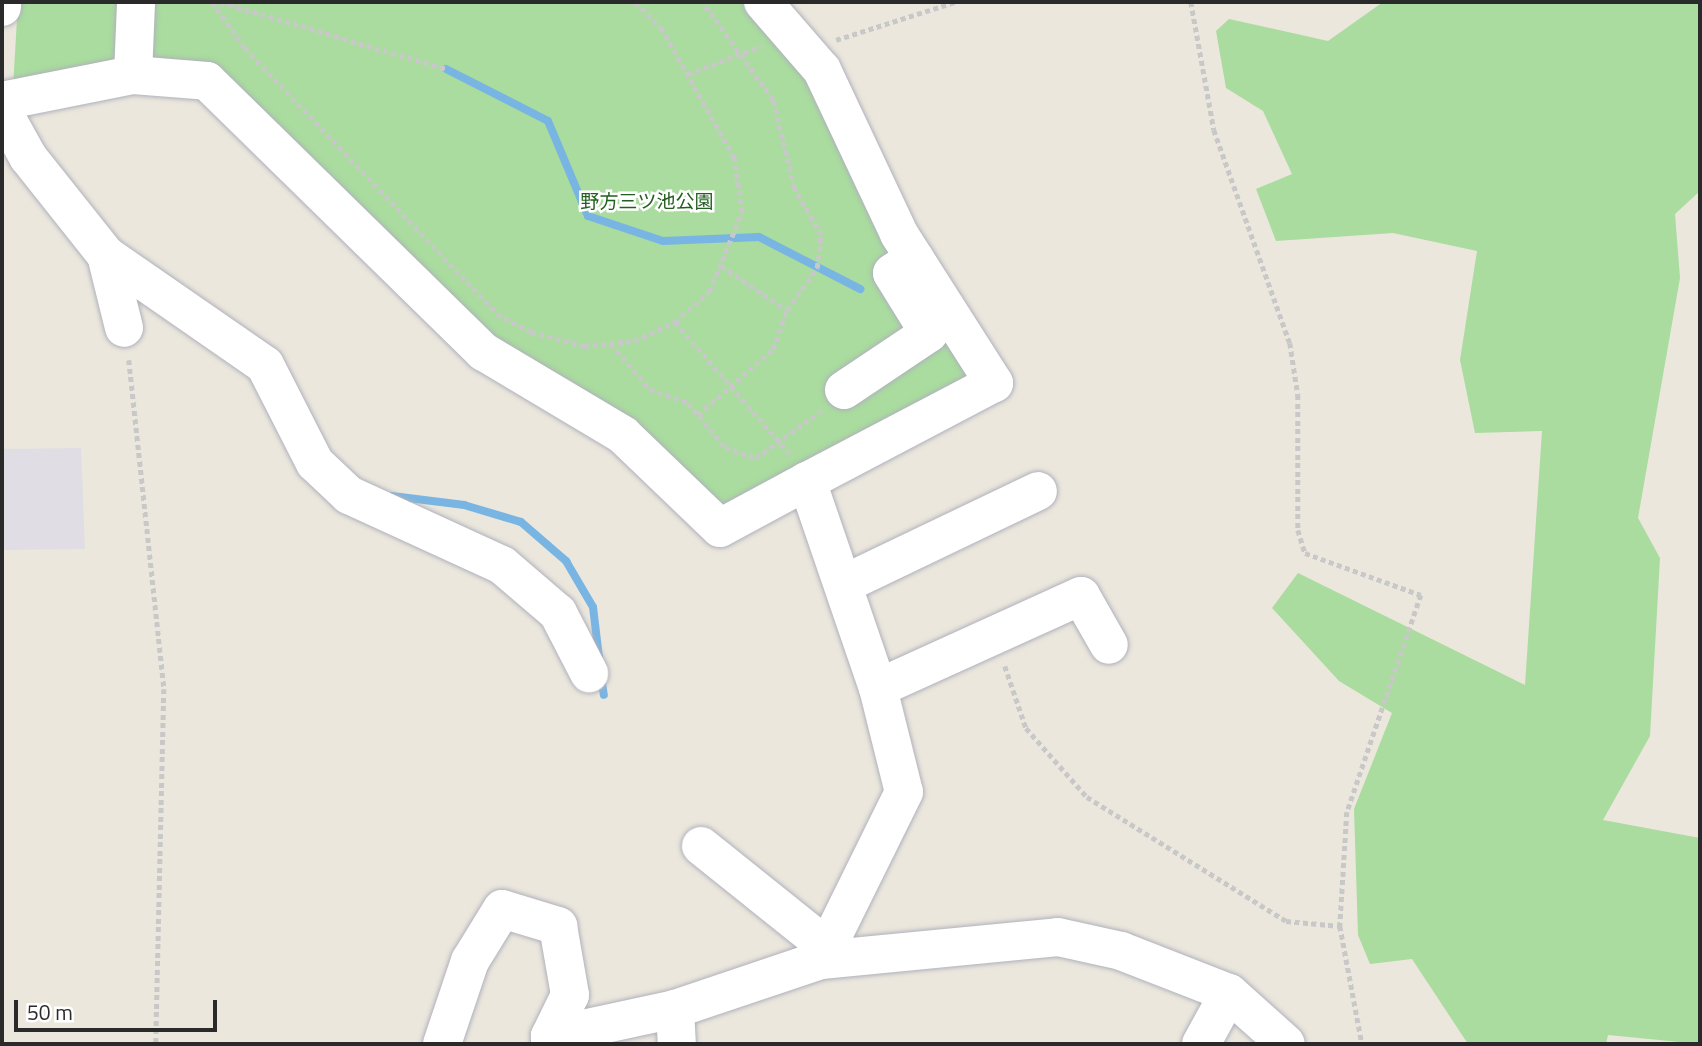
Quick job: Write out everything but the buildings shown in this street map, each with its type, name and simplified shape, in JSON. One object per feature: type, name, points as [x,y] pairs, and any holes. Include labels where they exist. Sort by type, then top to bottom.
[{"type":"street","points":[[133,75],[136,2]]},
{"type":"street","points":[[2,101],[133,75],[207,81],[484,352],[623,435],[720,528],[993,383],[915,258],[855,149],[821,70],[763,2]]},
{"type":"street","points":[[2,110],[28,157],[106,255],[265,365],[315,463],[349,495],[502,565],[558,612],[589,673]]},
{"type":"street","points":[[106,255],[124,328]]},
{"type":"street","points":[[839,397],[929,333],[892,273],[915,258]]},
{"type":"street","points":[[807,481],[878,688],[904,792],[824,953]]},
{"type":"street","points":[[844,584],[1038,491]]},
{"type":"street","points":[[878,688],[1081,596],[1109,645]]},
{"type":"street","points":[[701,846],[824,953]]},
{"type":"street","points":[[442,1044],[470,961],[502,909],[558,926],[569,995],[550,1040],[676,1027],[824,953],[1058,937],[1121,951],[1229,993],[1286,1044]]},
{"type":"street","points":[[1201,1044],[1229,993]]},
{"type":"path","points":[[212,2],[245,48],[497,314],[531,332],[584,346],[634,341],[675,323],[709,292],[730,249],[740,220],[734,158],[662,30],[635,2]]},
{"type":"path","points":[[220,2],[446,69]]},
{"type":"path","points":[[698,415],[773,349],[787,310],[817,268],[821,235],[794,188],[773,100],[736,56],[702,2]]},
{"type":"path","points":[[688,74],[736,56],[955,2]]},
{"type":"path","points":[[1191,2],[1214,130],[1290,343],[1298,395],[1298,530],[1305,553],[1421,595],[1354,782],[1340,926],[1362,1044]]},
{"type":"path","points":[[721,266],[787,310]]},
{"type":"path","points":[[675,323],[780,436],[807,481]]},
{"type":"path","points":[[124,328],[140,426],[163,689],[156,1044]]},
{"type":"path","points":[[610,344],[650,389],[688,403],[725,447],[756,458],[780,436],[839,397]]},
{"type":"path","points":[[994,635],[1026,727],[1087,797],[1286,921],[1340,926]]},
{"type":"shaded area","points":[[81,448],[85,549],[2,550],[2,449]]},
{"type":"green space","name":"野方三ツ池公園","points":[[18,2],[748,2],[812,82],[974,377],[720,516],[483,335],[214,67],[13,87]]},
{"type":"green space","points":[[1383,2],[1700,2],[1700,191],[1675,214],[1680,278],[1638,518],[1660,558],[1650,736],[1603,820],[1700,838],[1700,1044],[1608,1035],[1606,1044],[1468,1044],[1412,959],[1370,964],[1358,935],[1354,809],[1392,713],[1339,681],[1272,608],[1298,573],[1525,685],[1542,431],[1475,433],[1460,360],[1477,251],[1393,233],[1276,241],[1256,189],[1292,174],[1263,111],[1226,88],[1216,31],[1229,19],[1328,41]]},
{"type":"waterway","points":[[446,69],[548,121],[588,216],[663,241],[759,237],[860,289]]},
{"type":"waterway","points":[[392,496],[464,505],[521,522],[566,561],[593,607],[599,657]]},
{"type":"waterway","points":[[601,677],[604,695]]}]
